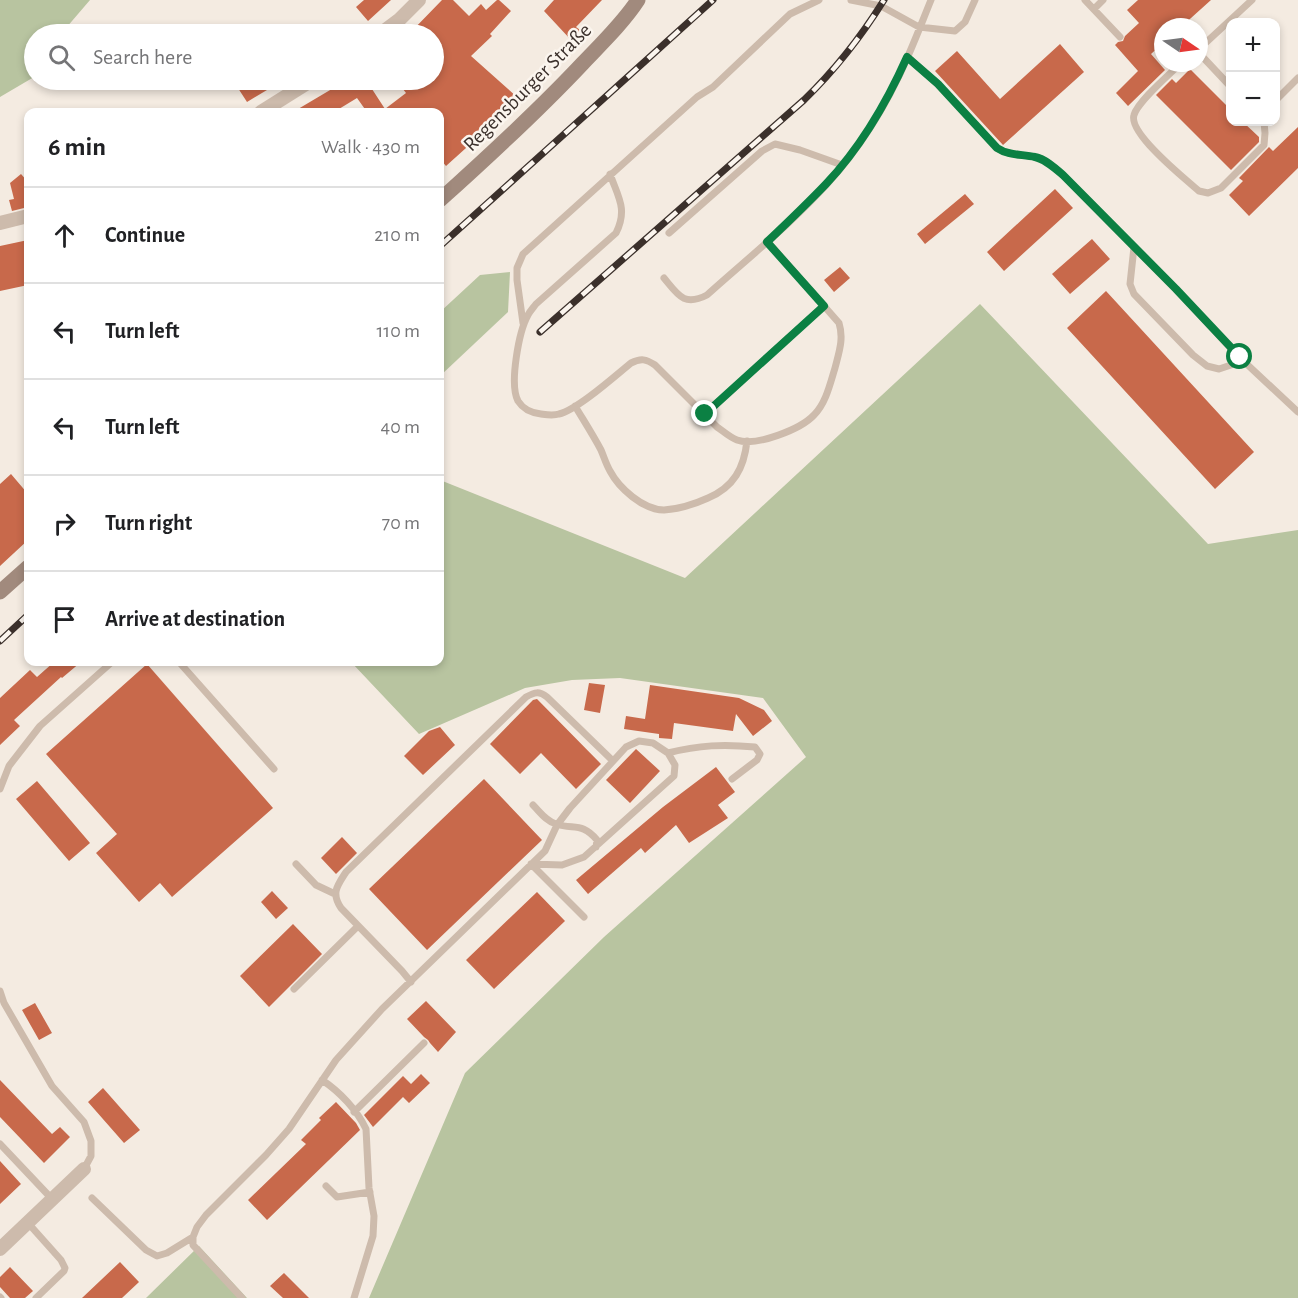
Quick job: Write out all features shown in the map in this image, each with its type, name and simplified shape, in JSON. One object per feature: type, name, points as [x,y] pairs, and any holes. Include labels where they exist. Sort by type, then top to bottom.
[{"type":"main road","name":"Regensburger Straße","points":[[444,196],[564,84],[638,0]]},
{"type":"main road","points":[[0,592],[24,571]]},
{"type":"street","points":[[393,24],[419,0]]},
{"type":"street","points":[[267,108],[296,90]]},
{"type":"street","points":[[0,223],[24,217]]},
{"type":"street","points":[[0,1249],[84,1169]]},
{"type":"lane","points":[[523,326],[517,268],[523,254],[697,97],[713,87],[790,14],[819,0]]},
{"type":"lane","points":[[851,0],[881,6],[920,27],[955,31],[965,22],[975,0]]},
{"type":"lane","points":[[664,278],[676,293],[685,299],[695,301],[707,295],[767,242],[828,183],[855,149],[878,114],[896,81],[931,0]]},
{"type":"lane","points":[[1085,0],[1120,37]]},
{"type":"lane","points":[[1094,9],[1103,0]]},
{"type":"lane","points":[[1208,42],[1252,0]]},
{"type":"lane","points":[[907,57],[938,84],[997,148],[1004,153],[1037,157],[1063,175],[1240,357],[1298,412]]},
{"type":"lane","points":[[1208,61],[1226,81]]},
{"type":"lane","points":[[1172,72],[1149,94],[1134,113],[1132,121],[1154,150],[1199,191],[1208,193],[1221,188],[1264,146],[1264,126]]},
{"type":"lane","points":[[1280,95],[1298,78]]},
{"type":"lane","points":[[669,233],[762,151],[775,144],[842,165]]},
{"type":"lane","points":[[610,174],[622,208],[622,221],[616,233],[536,304],[528,314],[523,326],[514,385],[518,400],[525,409],[550,416],[562,414],[631,363],[639,359],[646,359],[655,364],[705,414],[738,441],[769,438],[801,426],[814,415],[822,403],[831,381],[841,346],[842,333],[838,323],[824,306],[767,242]]},
{"type":"lane","points":[[1134,247],[1130,284],[1134,294],[1193,355],[1207,366],[1219,369],[1231,365],[1240,357]]},
{"type":"lane","points":[[705,414],[824,306]]},
{"type":"lane","points":[[575,406],[602,452],[611,473],[627,494],[645,506],[662,510],[695,504],[717,494],[741,470],[746,455],[747,441]]},
{"type":"lane","points":[[0,789],[9,766],[40,726],[108,666]]},
{"type":"lane","points":[[183,666],[274,769]]},
{"type":"lane","points":[[411,982],[336,901],[335,894],[338,885],[346,872],[526,697],[535,692],[541,692],[548,697],[613,761]]},
{"type":"lane","points":[[242,1298],[193,1245],[197,1227],[206,1215],[289,1129],[322,1080],[382,1009],[411,982],[531,864],[545,851],[557,825],[570,808],[626,747],[639,741],[652,743],[668,753],[675,765],[674,776],[584,857],[562,865],[531,864]]},
{"type":"lane","points":[[668,753],[709,745],[755,747],[760,754],[757,760],[732,779]]},
{"type":"lane","points":[[532,805],[557,825],[590,831],[597,840],[596,847]]},
{"type":"lane","points":[[296,864],[316,885],[335,894]]},
{"type":"lane","points":[[531,864],[584,917]]},
{"type":"lane","points":[[294,988],[358,926]]},
{"type":"lane","points":[[0,992],[4,1004],[52,1086],[84,1122],[91,1141],[91,1156],[84,1169]]},
{"type":"lane","points":[[354,1112],[424,1043]]},
{"type":"lane","points":[[322,1080],[335,1089],[363,1122],[366,1130],[374,1216],[373,1236],[354,1298]]},
{"type":"lane","points":[[0,1144],[53,1200]]},
{"type":"lane","points":[[326,1186],[337,1197],[370,1192]]},
{"type":"lane","points":[[92,1198],[146,1250],[158,1256],[193,1238]]},
{"type":"lane","points":[[28,1223],[61,1260],[65,1268],[36,1298]]},
{"type":"green space","points":[[0,0],[90,0],[69,24],[24,24],[24,83],[0,97]]},
{"type":"green space","points":[[510,272],[508,312],[444,372],[444,308],[480,275]]},
{"type":"green space","points":[[980,304],[1208,544],[1298,530],[1298,1298],[369,1298],[465,1073],[604,937],[806,757],[763,698],[620,678],[572,680],[525,688],[419,734],[355,666],[444,666],[444,482],[685,578]]},
{"type":"green space","points":[[199,1246],[247,1298],[146,1298]]},
{"type":"building","points":[[364,0],[391,0],[368,21],[356,7]]},
{"type":"building","points":[[442,0],[453,0],[469,16],[481,4],[486,10],[497,0],[511,11],[490,34],[492,36],[471,56],[518,98],[446,166],[444,164],[444,108],[386,108],[406,93],[404,90],[444,90],[444,24],[419,24]]},
{"type":"building","points":[[554,0],[602,0],[576,27],[580,30],[571,40],[544,11]]},
{"type":"building","points":[[1138,0],[1211,0],[1191,18],[1154,18],[1154,51],[1151,54],[1154,57],[1154,72],[1163,72],[1128,106],[1116,93],[1138,71],[1115,45],[1123,41],[1125,36],[1139,23],[1127,10]]},
{"type":"building","points":[[1060,44],[1084,72],[1003,145],[935,71],[957,51],[1000,99]]},
{"type":"building","points":[[1187,72],[1193,72],[1226,105],[1226,126],[1247,126],[1259,137],[1259,142],[1231,170],[1156,95],[1172,79],[1176,83]]},
{"type":"building","points":[[239,90],[267,90],[247,102]]},
{"type":"building","points":[[330,90],[373,90],[384,108],[364,108],[357,98],[341,108],[300,108]]},
{"type":"building","points":[[1298,127],[1298,168],[1249,216],[1229,195],[1243,181],[1239,178],[1269,147],[1273,151]]},
{"type":"building","points":[[21,174],[24,177],[24,208],[12,211],[9,200],[14,199],[10,183]]},
{"type":"building","points":[[1055,189],[1073,208],[1004,271],[987,252]]},
{"type":"building","points":[[965,194],[974,204],[925,244],[917,234]]},
{"type":"building","points":[[1092,239],[1110,259],[1070,294],[1052,274]]},
{"type":"building","points":[[24,241],[24,286],[0,291],[0,246]]},
{"type":"building","points":[[840,267],[850,278],[834,292],[824,280]]},
{"type":"building","points":[[1106,291],[1254,452],[1215,489],[1067,328]]},
{"type":"building","points":[[11,474],[24,489],[24,544],[0,566],[0,484]]},
{"type":"building","points":[[49,666],[76,666],[14,720],[20,726],[0,745],[0,698],[30,670],[37,677]]},
{"type":"building","points":[[145,666],[149,666],[273,808],[172,897],[160,883],[139,902],[96,853],[117,834],[46,754]]},
{"type":"building","points":[[589,683],[605,685],[600,713],[584,710]]},
{"type":"building","points":[[650,685],[739,698],[764,710],[772,721],[753,736],[736,714],[733,731],[674,723],[672,739],[659,738],[659,734],[624,729],[626,716],[645,719]]},
{"type":"building","points":[[537,699],[601,764],[576,789],[541,753],[520,774],[490,744],[533,700]]},
{"type":"building","points":[[440,727],[455,745],[423,775],[404,756],[429,731]]},
{"type":"building","points":[[636,749],[660,771],[630,803],[606,780]]},
{"type":"building","points":[[716,767],[735,792],[718,805],[728,818],[689,843],[676,825],[645,853],[641,848],[588,894],[576,880],[663,807]]},
{"type":"building","points":[[484,779],[542,840],[427,950],[369,889]]},
{"type":"building","points":[[37,781],[90,843],[69,861],[16,799]]},
{"type":"building","points":[[342,837],[357,853],[336,874],[321,858]]},
{"type":"building","points":[[272,891],[288,908],[276,919],[261,902]]},
{"type":"building","points":[[537,892],[565,921],[494,989],[466,960]]},
{"type":"building","points":[[293,924],[322,954],[269,1007],[240,976]]},
{"type":"building","points":[[426,1001],[456,1032],[438,1052],[407,1019]]},
{"type":"building","points":[[35,1003],[52,1033],[39,1040],[22,1010]]},
{"type":"building","points":[[421,1074],[430,1083],[409,1103],[403,1097],[373,1127],[364,1115],[403,1076],[411,1084]]},
{"type":"building","points":[[0,1080],[52,1134],[60,1127],[70,1137],[44,1163],[0,1117]]},
{"type":"building","points":[[103,1088],[140,1130],[124,1143],[88,1102]]},
{"type":"building","points":[[336,1102],[360,1130],[267,1220],[248,1200],[306,1144],[301,1140]]},
{"type":"building","points":[[0,1161],[21,1184],[0,1204]]},
{"type":"building","points":[[120,1262],[139,1282],[122,1298],[82,1298]]},
{"type":"building","points":[[10,1267],[33,1291],[25,1298],[10,1298],[0,1287],[0,1277]]},
{"type":"building","points":[[284,1273],[309,1298],[283,1298],[270,1286]]},
{"type":"railway","points":[[444,242],[713,0]]},
{"type":"railway","points":[[540,332],[804,100],[847,53],[884,0]]},
{"type":"railway","points":[[0,641],[24,619]]},
{"type":"route","points":[[705,414],[824,306],[767,242],[828,183],[855,149],[878,114],[907,57],[938,84],[997,148],[1004,153],[1037,157],[1063,175],[1240,357]]}]
